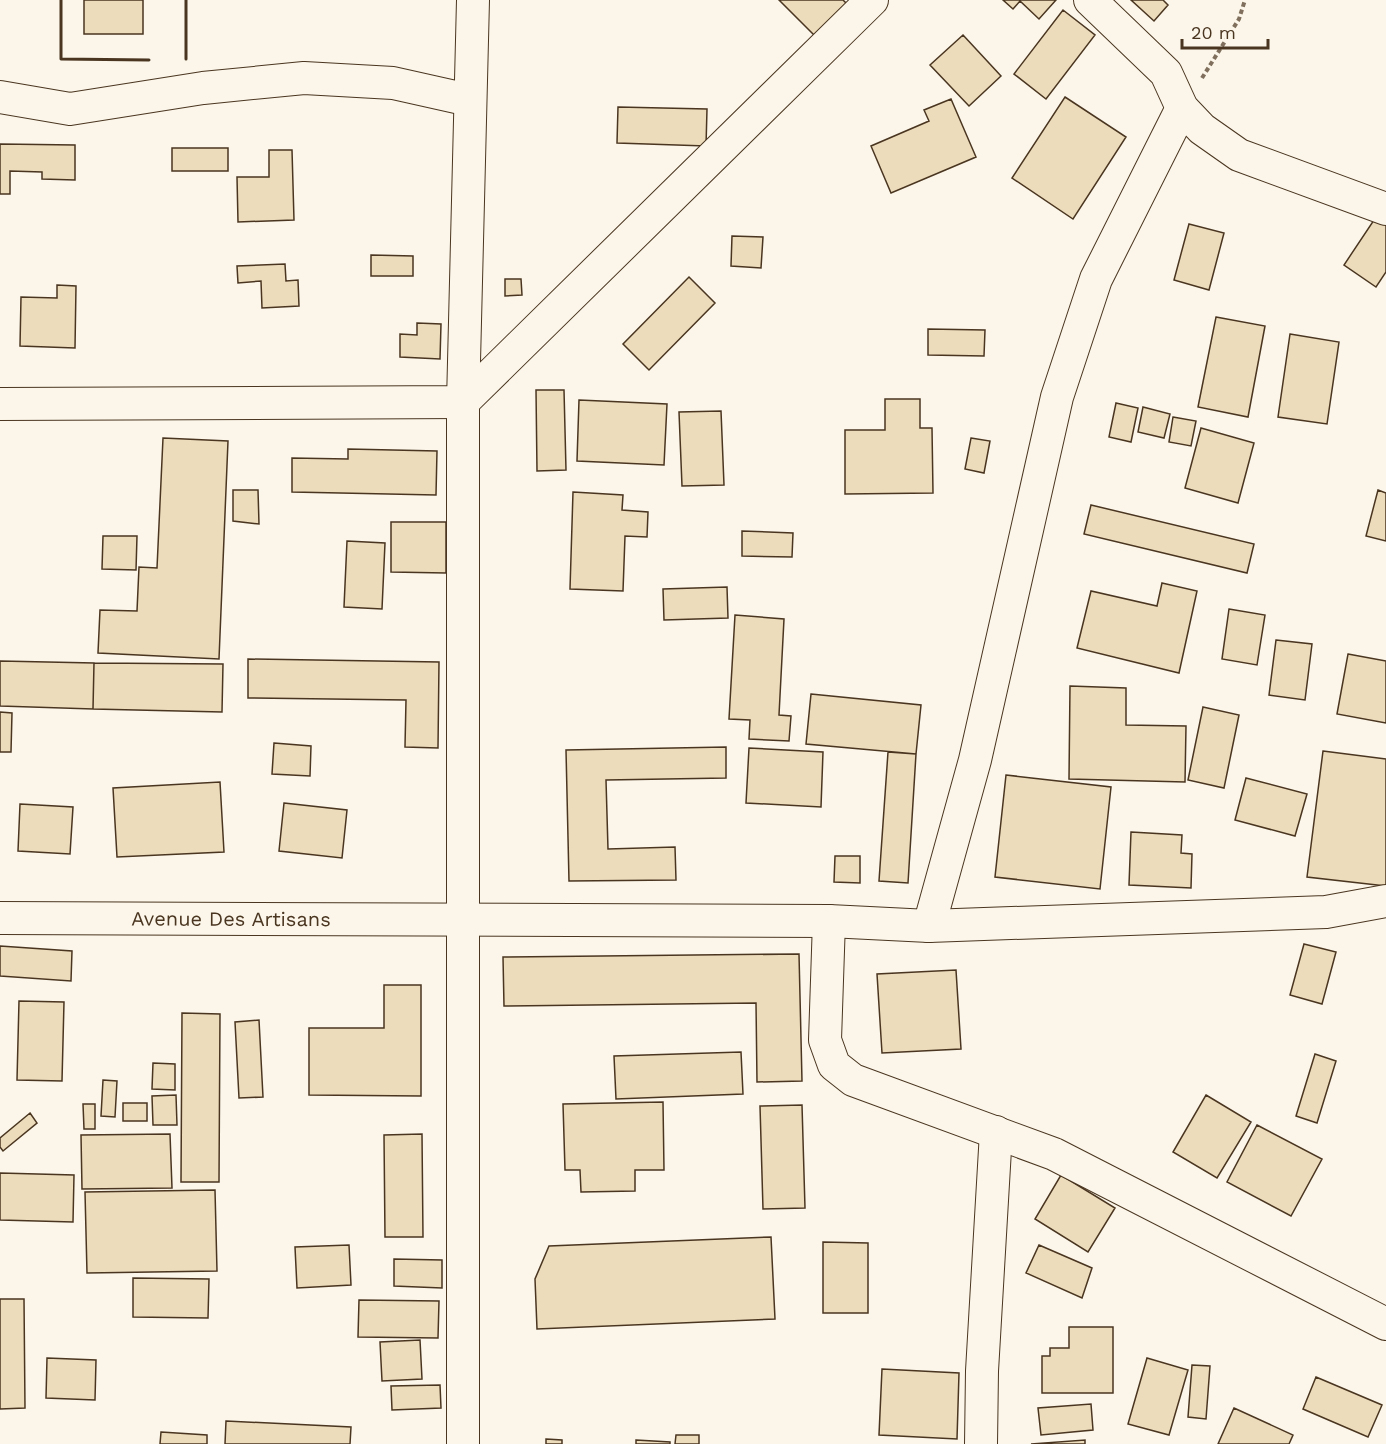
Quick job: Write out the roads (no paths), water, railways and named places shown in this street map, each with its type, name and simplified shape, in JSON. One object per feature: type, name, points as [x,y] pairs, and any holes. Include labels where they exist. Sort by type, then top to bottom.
[{"type":"street","points":[[463,1444],[463,402],[473,0]]},
{"type":"street","points":[[0,404],[463,402],[872,0]]},
{"type":"street","points":[[1090,0],[1166,73],[1182,108],[1202,129],[1239,155],[1386,209]]},
{"type":"street","points":[[0,97],[70,109],[203,88],[304,78],[393,84],[469,100]]},
{"type":"street","points":[[929,926],[975,760],[1057,398],[1096,279],[1182,108]]},
{"type":"street","name":"Avenue Des Artisans","points":[[0,918],[829,921],[929,926],[1326,912],[1386,901]]},
{"type":"street","points":[[829,921],[825,1040],[834,1065],[853,1080],[1054,1154],[1386,1324]]},
{"type":"street","points":[[981,1444],[982,1371],[996,1132]]}]
